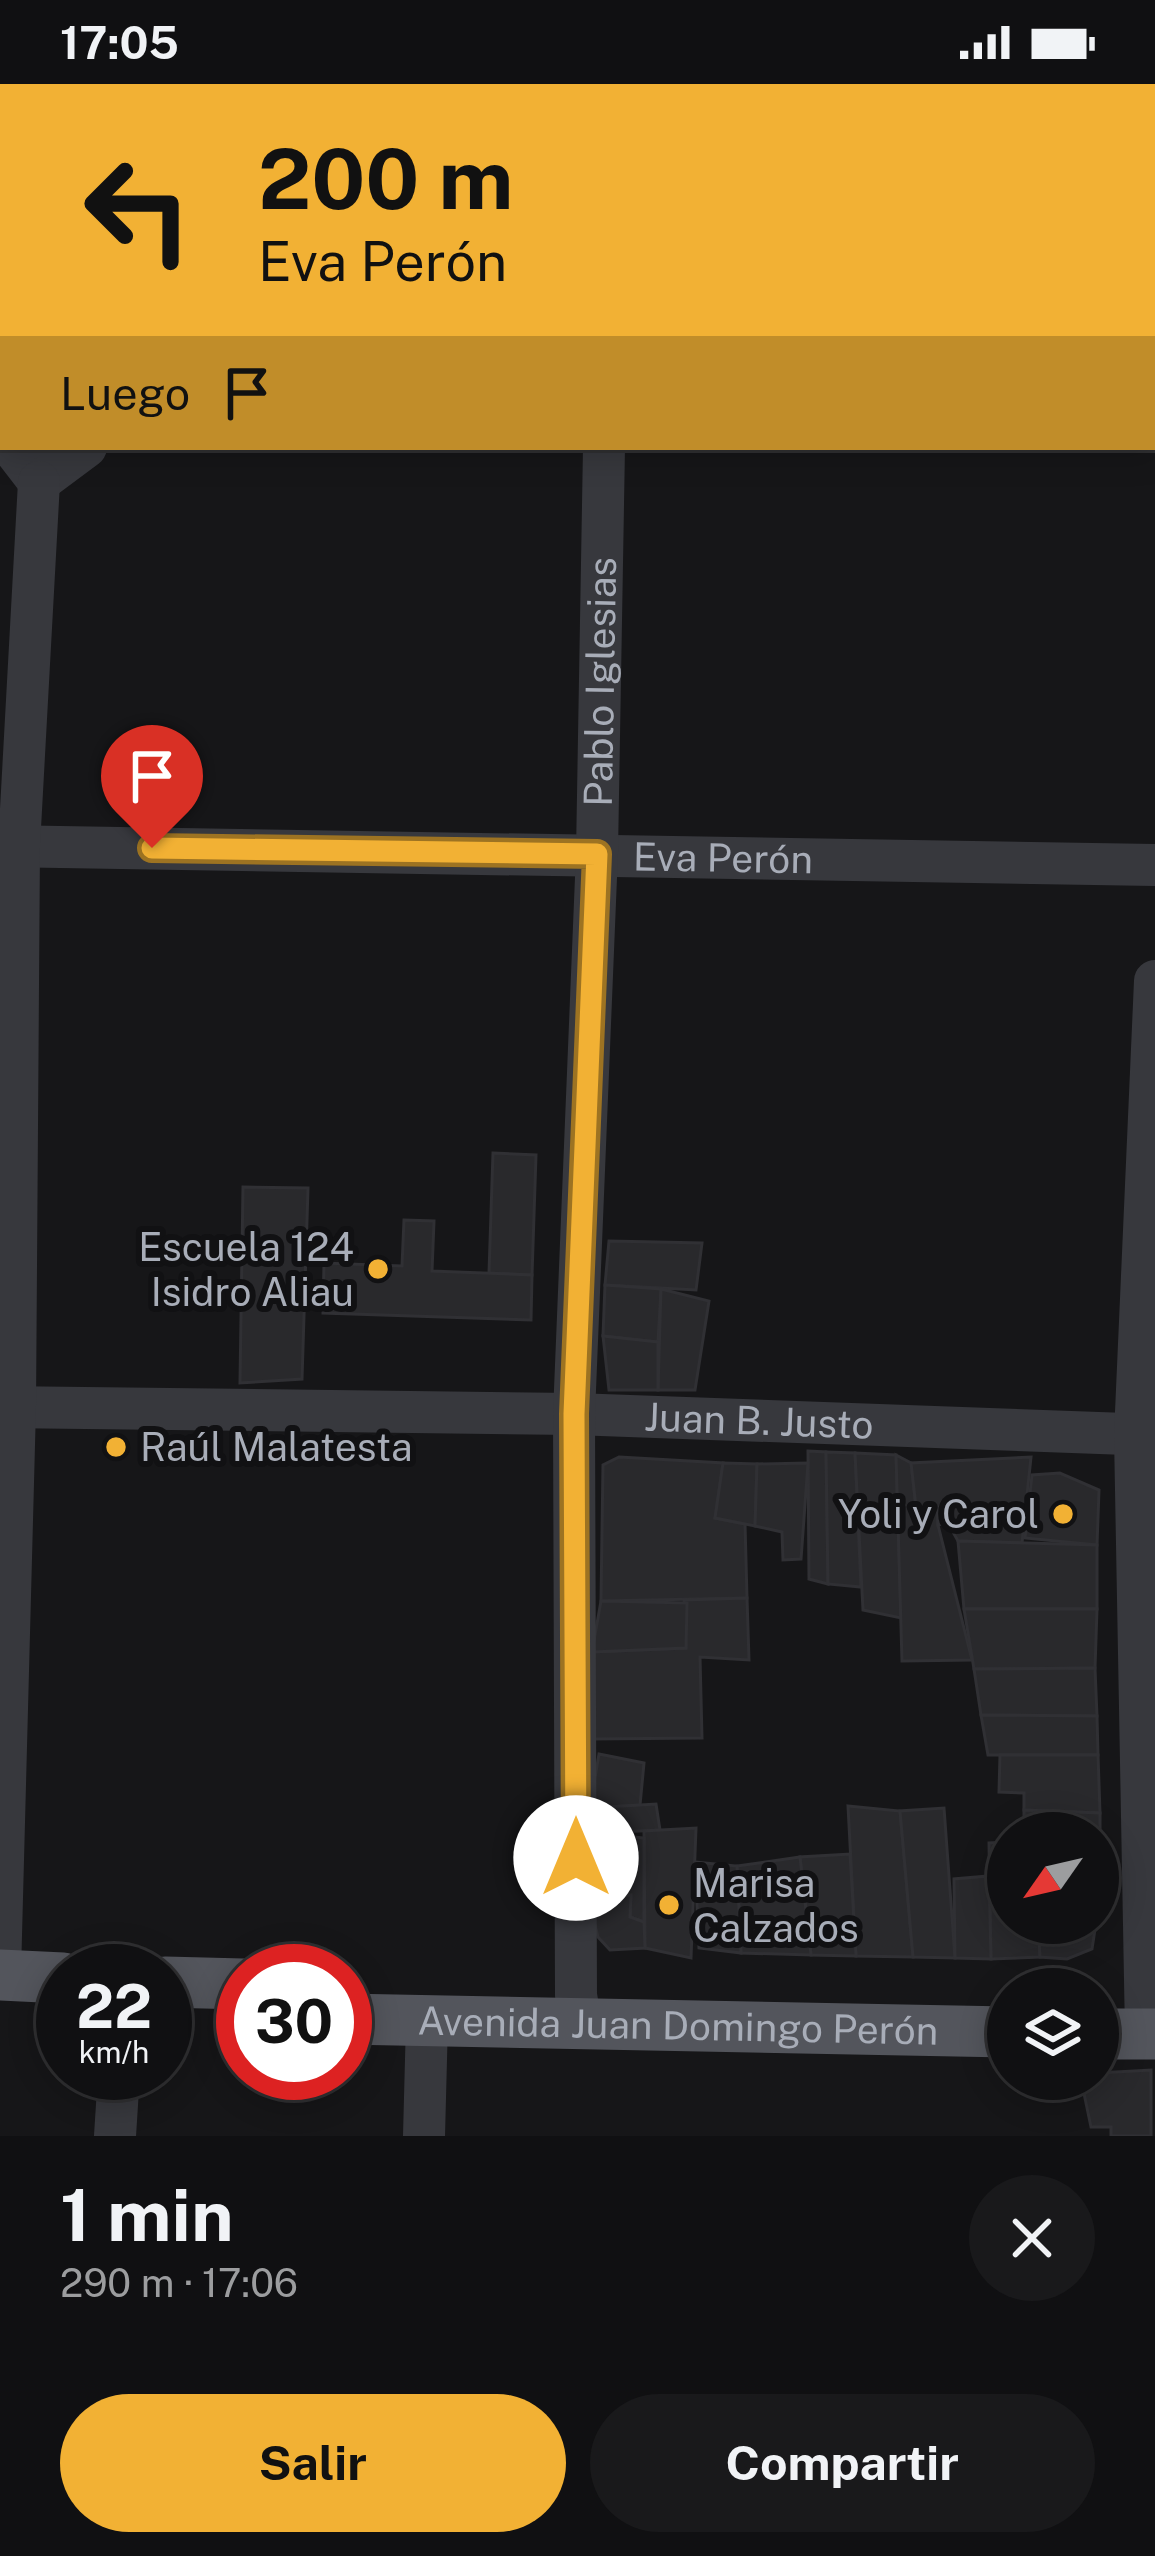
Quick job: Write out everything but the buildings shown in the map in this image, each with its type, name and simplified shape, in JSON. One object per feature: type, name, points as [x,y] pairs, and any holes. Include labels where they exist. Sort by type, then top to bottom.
[{"type":"main road","points":[[0,1974],[36,1976]]},
{"type":"main road","name":"Avenida Juan Domingo Perón","points":[[372,1991],[579,2010],[987,2031]]},
{"type":"main road","name":"Avenida Juan Domingo Perón","points":[[372,2020],[987,1998]]},
{"type":"main road","points":[[0,2009],[36,2010]]},
{"type":"street","points":[[0,1974],[9,846],[39,482],[14,450]]},
{"type":"street","points":[[39,482],[82,450]]},
{"type":"street","name":"Pablo Iglesias","points":[[579,2010],[574,1414],[597,854],[604,450]]},
{"type":"street","name":"Eva Perón","points":[[9,846],[1155,865]]},
{"type":"street","points":[[1133,2017],[1155,981]]},
{"type":"street","name":"Juan B. Justo","points":[[8,1407],[574,1414],[1145,1435]]},
{"type":"street","points":[[424,2136],[427,2021]]},
{"type":"street","points":[[115,2136],[117,2100]]},
{"type":"place","name":"Escuela 124 Isidro Aliau","points":[[378,1269]]},
{"type":"place","name":"Raúl Malatesta","points":[[116,1447]]},
{"type":"place","name":"Yoli y Carol","points":[[1063,1514]]},
{"type":"place","name":"Marisa Calzados","points":[[669,1905]]},
{"type":"route","points":[[152,848],[597,854],[574,1414],[576,1858]]}]
